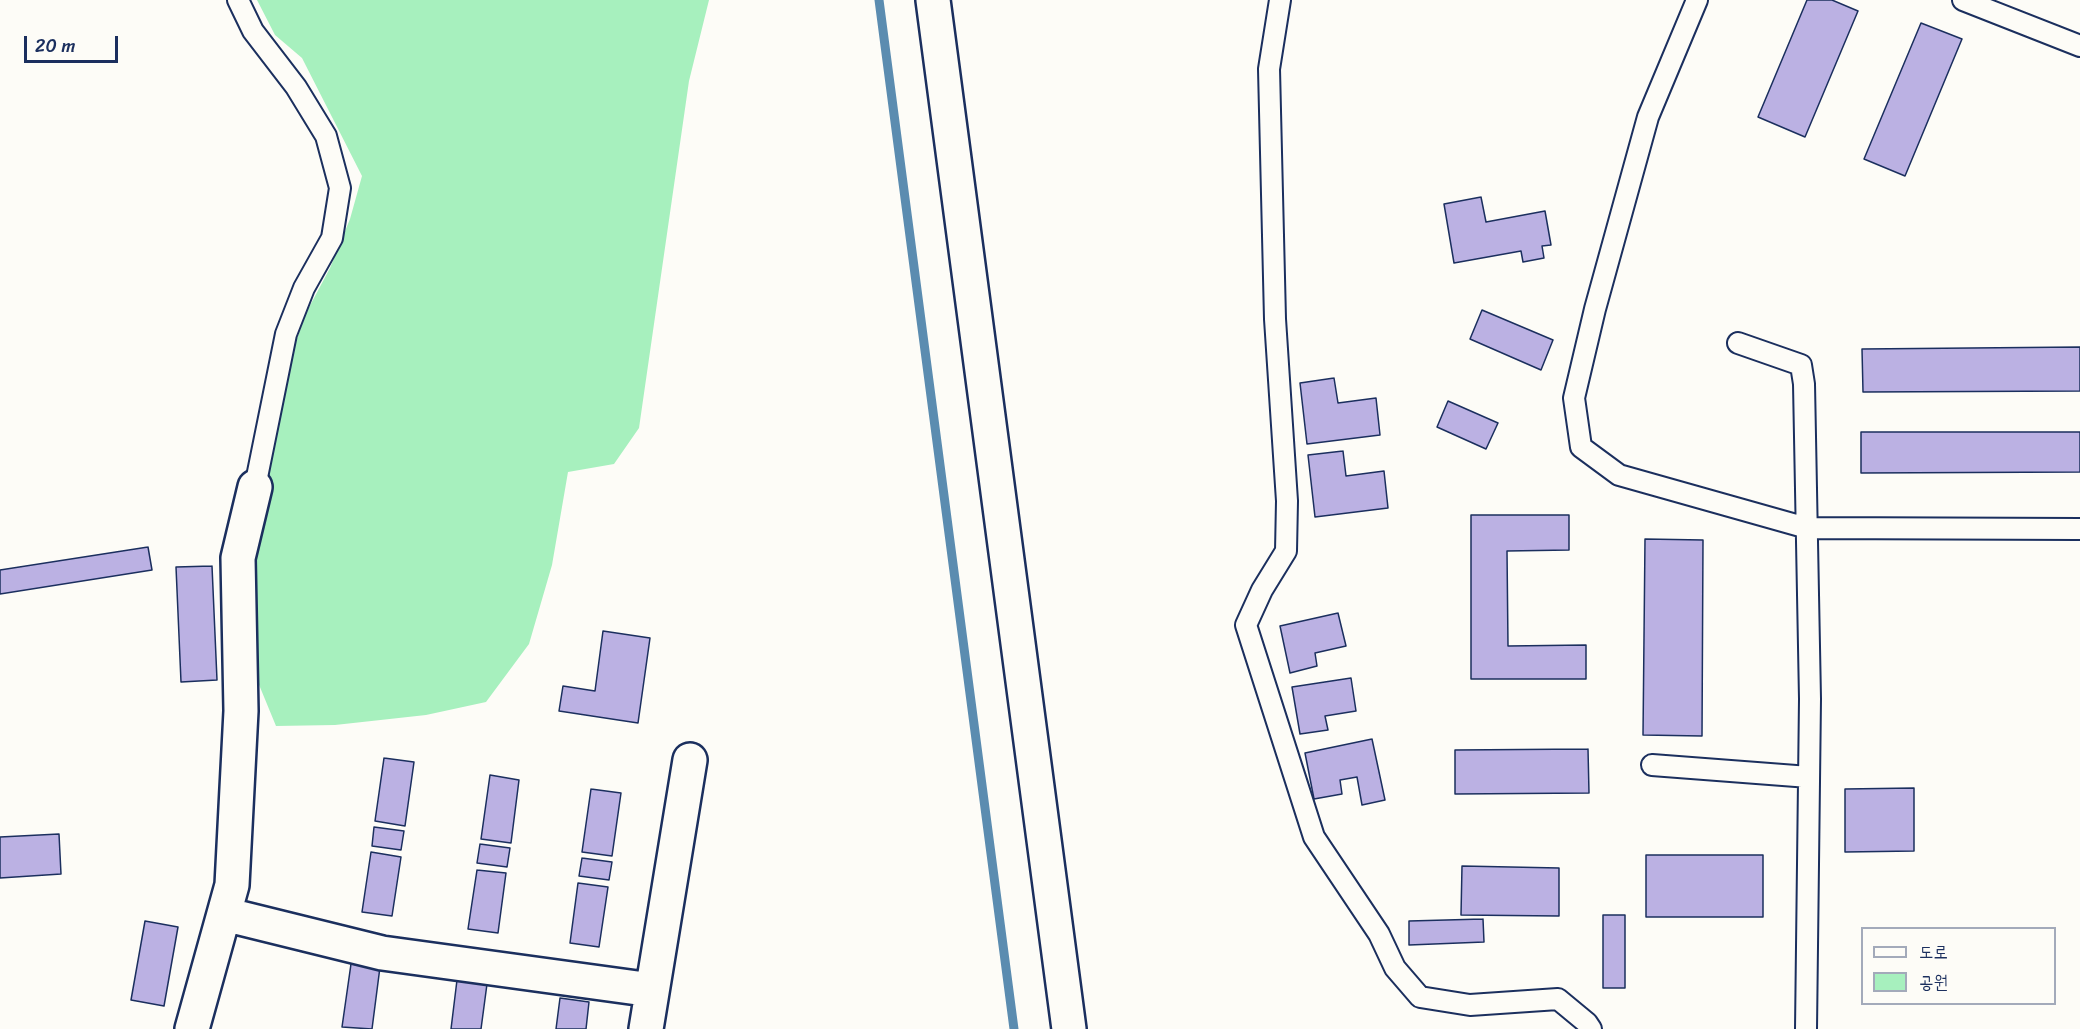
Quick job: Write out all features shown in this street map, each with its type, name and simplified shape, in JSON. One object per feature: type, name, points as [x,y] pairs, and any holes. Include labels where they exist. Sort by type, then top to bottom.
[{"type":"street","points":[[933,0],[1069,1029]]},
{"type":"street","points":[[192,1029],[232,885],[241,711],[238,558],[255,487]]},
{"type":"street","points":[[646,1029],[690,760]]},
{"type":"street","points":[[225,914],[382,952],[652,990]]},
{"type":"lane","points":[[238,0],[253,31],[296,87],[326,136],[340,188],[332,238],[304,288],[286,334],[255,487]]},
{"type":"lane","points":[[1280,0],[1269,69],[1275,319],[1287,501],[1286,551],[1262,590],[1246,625],[1314,837],[1379,934],[1395,968],[1420,997],[1470,1005],[1558,999],[1591,1029]]},
{"type":"lane","points":[[1697,0],[1648,117],[1595,309],[1574,398],[1581,447],[1619,475],[1806,528],[2080,529]]},
{"type":"lane","points":[[1963,0],[2080,46]]},
{"type":"lane","points":[[1738,343],[1801,365],[1806,528],[1809,777],[1806,1029]]},
{"type":"lane","points":[[1652,765],[1809,777]]},
{"type":"green space","points":[[257,0],[709,0],[689,81],[639,428],[614,464],[568,472],[552,565],[529,644],[486,702],[426,715],[335,725],[276,726],[255,675],[249,587],[265,485],[294,347],[306,313],[330,268],[350,219],[362,176],[302,58],[275,35]]},
{"type":"building","points":[[1807,0],[1832,0],[1858,11],[1805,137],[1758,117]]},
{"type":"building","points":[[1921,23],[1962,39],[1905,176],[1864,159]]},
{"type":"building","points":[[1481,197],[1486,222],[1545,211],[1551,245],[1542,246],[1544,258],[1523,262],[1521,251],[1454,263],[1444,204]]},
{"type":"building","points":[[1482,310],[1553,340],[1541,370],[1470,339]]},
{"type":"building","points":[[2080,347],[2080,391],[1863,392],[1862,349]]},
{"type":"building","points":[[1334,378],[1338,403],[1376,398],[1380,435],[1307,444],[1300,383]]},
{"type":"building","points":[[1448,401],[1498,423],[1486,449],[1437,427]]},
{"type":"building","points":[[1861,432],[2080,432],[2080,472],[1861,473]]},
{"type":"building","points":[[1343,451],[1346,476],[1384,471],[1388,508],[1315,517],[1308,455]]},
{"type":"building","points":[[1471,515],[1569,515],[1569,550],[1507,551],[1508,646],[1586,645],[1586,679],[1471,679]]},
{"type":"building","points":[[1645,539],[1703,540],[1702,736],[1643,735]]},
{"type":"building","points":[[148,547],[152,570],[0,594],[0,570]]},
{"type":"building","points":[[212,566],[217,680],[181,682],[176,567]]},
{"type":"building","points":[[1338,613],[1346,646],[1315,653],[1317,666],[1290,673],[1280,626]]},
{"type":"building","points":[[603,631],[650,638],[638,723],[559,711],[563,686],[595,691]]},
{"type":"building","points":[[1351,678],[1356,711],[1325,716],[1328,730],[1300,734],[1292,687]]},
{"type":"building","points":[[1372,739],[1385,800],[1362,805],[1357,777],[1340,780],[1342,794],[1314,799],[1305,753]]},
{"type":"building","points":[[1588,749],[1589,793],[1455,794],[1455,750]]},
{"type":"building","points":[[384,758],[414,762],[405,826],[375,821]]},
{"type":"building","points":[[490,775],[519,780],[511,843],[481,839]]},
{"type":"building","points":[[1914,788],[1914,851],[1845,852],[1845,789]]},
{"type":"building","points":[[591,789],[621,793],[612,856],[582,852]]},
{"type":"building","points":[[374,827],[404,831],[401,850],[372,846]]},
{"type":"building","points":[[59,834],[61,874],[0,878],[0,837]]},
{"type":"building","points":[[480,844],[510,848],[507,867],[477,863]]},
{"type":"building","points":[[371,852],[401,857],[392,916],[362,912]]},
{"type":"building","points":[[1646,855],[1763,855],[1763,917],[1646,917]]},
{"type":"building","points":[[582,858],[612,862],[609,880],[579,876]]},
{"type":"building","points":[[1462,866],[1559,868],[1559,916],[1461,915]]},
{"type":"building","points":[[477,870],[506,873],[498,933],[468,929]]},
{"type":"building","points":[[578,883],[608,887],[599,947],[570,943]]},
{"type":"building","points":[[1603,915],[1625,915],[1625,988],[1603,988]]},
{"type":"building","points":[[1483,919],[1484,942],[1409,945],[1409,921]]},
{"type":"building","points":[[145,921],[178,927],[164,1006],[131,1000]]},
{"type":"building","points":[[351,964],[380,967],[372,1029],[342,1027]]},
{"type":"building","points":[[457,980],[487,984],[481,1029],[451,1029]]},
{"type":"building","points":[[560,998],[589,1002],[586,1029],[556,1029]]},
{"type":"waterway","points":[[879,0],[1014,1029]]}]
